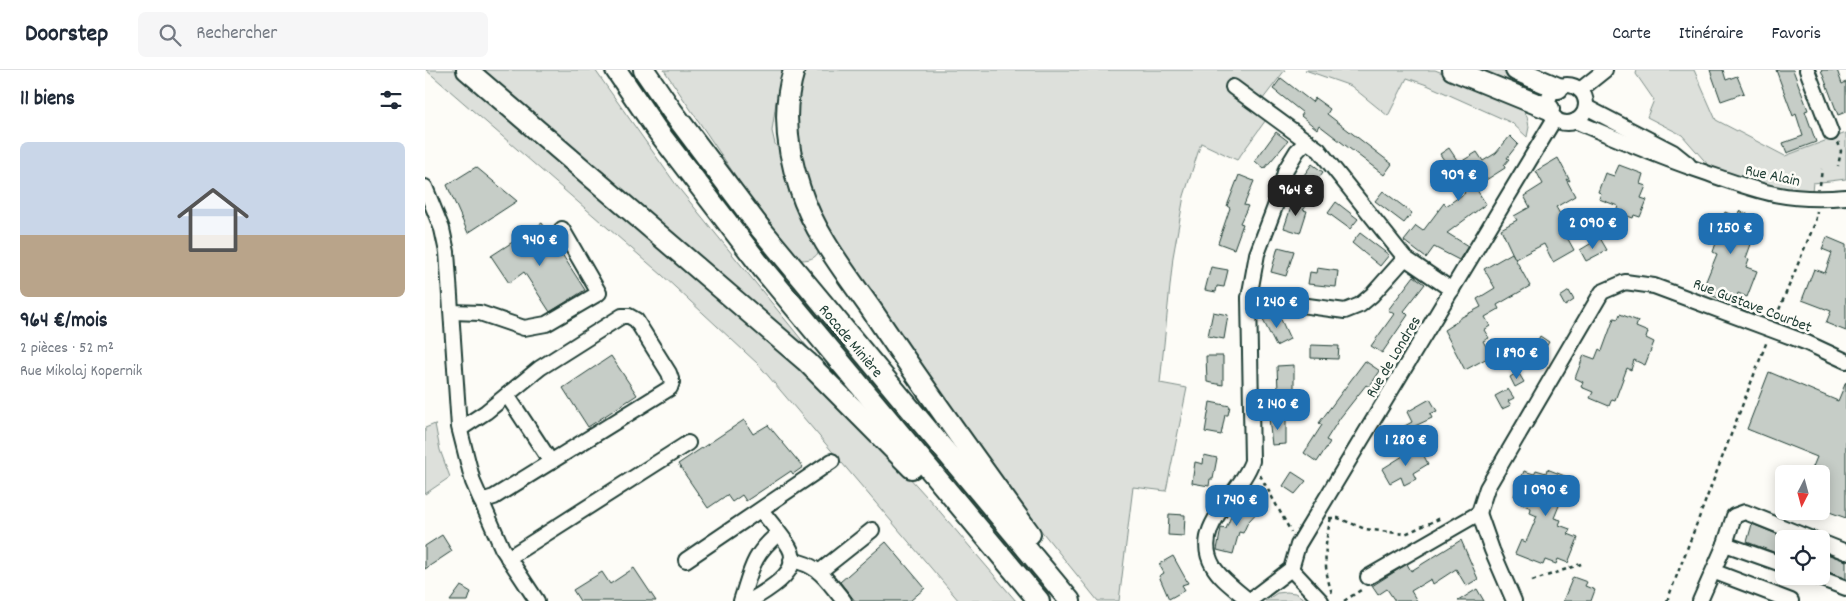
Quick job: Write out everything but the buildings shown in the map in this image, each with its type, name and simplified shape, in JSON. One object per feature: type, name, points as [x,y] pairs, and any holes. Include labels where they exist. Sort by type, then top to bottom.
[{"type":"highway","points":[[467,70],[807,362],[935,492],[960,507]]},
{"type":"highway","name":"Rocade Minière","points":[[615,70],[656,129],[763,269],[1039,601]]},
{"type":"highway","name":"Rocade Minière","points":[[644,70],[672,111],[760,228],[1070,601]]},
{"type":"highway","points":[[794,70],[788,103],[788,134],[800,191],[819,229],[901,355],[1038,546],[1043,568]]},
{"type":"highway","points":[[1453,70],[1552,114]]},
{"type":"highway","points":[[1516,70],[1558,88]]},
{"type":"street","points":[[1580,90],[1605,70]]},
{"type":"street","points":[[1807,70],[1831,133]]},
{"type":"street","points":[[1565,85],[1580,90],[1586,107],[1580,118],[1565,123],[1552,114],[1550,96],[1558,88],[1565,85]]},
{"type":"street","points":[[1233,87],[1319,150],[1405,258],[1452,290]]},
{"type":"street","name":"Rue Alain","points":[[1586,107],[1673,152],[1695,169]]},
{"type":"street","name":"Rue de Londres","points":[[1291,569],[1298,545],[1452,290],[1537,145],[1552,114]]},
{"type":"street","name":"Rue Alain","points":[[1575,121],[1668,161],[1770,195],[1795,198],[1846,197]]},
{"type":"street","points":[[1307,141],[1297,151],[1286,170],[1276,204],[1257,254],[1249,298],[1252,460],[1242,483],[1213,522],[1207,544],[1213,566],[1220,575],[1249,601],[1291,569],[1327,599]]},
{"type":"street","points":[[425,187],[442,229],[447,252],[460,429],[481,502],[509,558],[537,601]]},
{"type":"street","points":[[452,312],[480,313],[524,328],[546,324],[599,293],[561,229]]},
{"type":"street","points":[[1249,298],[1345,311],[1360,305],[1372,295],[1405,258]]},
{"type":"street","name":"Rue Gustave Courbet","points":[[1479,513],[1487,488],[1602,292],[1625,282],[1654,286],[1772,329],[1846,361]]},
{"type":"street","points":[[460,429],[540,368],[622,316],[629,316],[636,320],[669,373],[672,382],[670,388],[551,462],[481,502]]},
{"type":"street","points":[[507,395],[551,462]]},
{"type":"street","points":[[509,558],[688,443]]},
{"type":"street","points":[[687,560],[832,461]]},
{"type":"street","points":[[750,601],[785,576],[791,560],[789,548],[761,510]]},
{"type":"street","points":[[1700,601],[1711,575],[1715,572],[1734,516],[1745,512],[1790,530]]},
{"type":"street","points":[[1368,577],[1479,513],[1514,601]]},
{"type":"street","points":[[819,572],[872,530]]},
{"type":"street","points":[[741,601],[756,556],[763,546],[778,534]]},
{"type":"street","points":[[1725,544],[1775,562]]},
{"type":"street","points":[[1830,546],[1846,552]]},
{"type":"street","points":[[791,560],[807,562],[819,572],[844,601]]},
{"type":"street","points":[[1715,572],[1791,601]]},
{"type":"street","points":[[1830,582],[1846,588]]},
{"type":"path","points":[[1831,133],[1839,144],[1838,166]]},
{"type":"path","points":[[1667,601],[1815,223],[1819,198]]},
{"type":"path","points":[[1252,460],[1298,545]]},
{"type":"path","points":[[1314,519],[1338,518],[1365,529],[1405,534],[1447,516]]},
{"type":"path","points":[[1327,599],[1325,555],[1331,518]]},
{"type":"path","points":[[1532,581],[1584,563]]},
{"type":"path","points":[[1344,601],[1370,584],[1368,577]]},
{"type":"shaded area","points":[[426,70],[460,70],[755,327],[860,423],[936,507],[1016,601],[959,601],[758,364],[662,275]]},
{"type":"shaded area","points":[[477,70],[595,70],[677,186],[839,386]]},
{"type":"shaded area","points":[[664,70],[786,70],[776,102],[772,131],[775,144],[785,157],[822,246],[814,257],[800,260],[745,190]]},
{"type":"shaded area","points":[[804,70],[1285,70],[1256,108],[1268,117],[1237,160],[1201,143],[1184,196],[1173,257],[1160,383],[1187,388],[1166,491],[1133,487],[1119,601],[1098,601],[1014,497],[833,245],[799,162],[796,128],[799,91]]},
{"type":"shaded area","points":[[1305,70],[1435,70],[1506,98],[1521,107],[1527,116],[1529,127],[1527,137],[1512,123],[1407,78],[1388,116],[1351,86]]},
{"type":"shaded area","points":[[1469,70],[1501,70],[1523,79],[1518,90]]},
{"type":"shaded area","points":[[1637,70],[1694,70],[1716,120],[1785,156],[1846,133],[1846,179],[1813,183],[1812,191],[1766,186],[1710,167],[1682,135],[1647,117],[1654,100],[1636,74]]},
{"type":"shaded area","points":[[435,424],[440,450],[450,477],[425,494],[425,428]]},
{"type":"shaded area","points":[[1277,593],[1295,593],[1308,601],[1265,601]]}]
